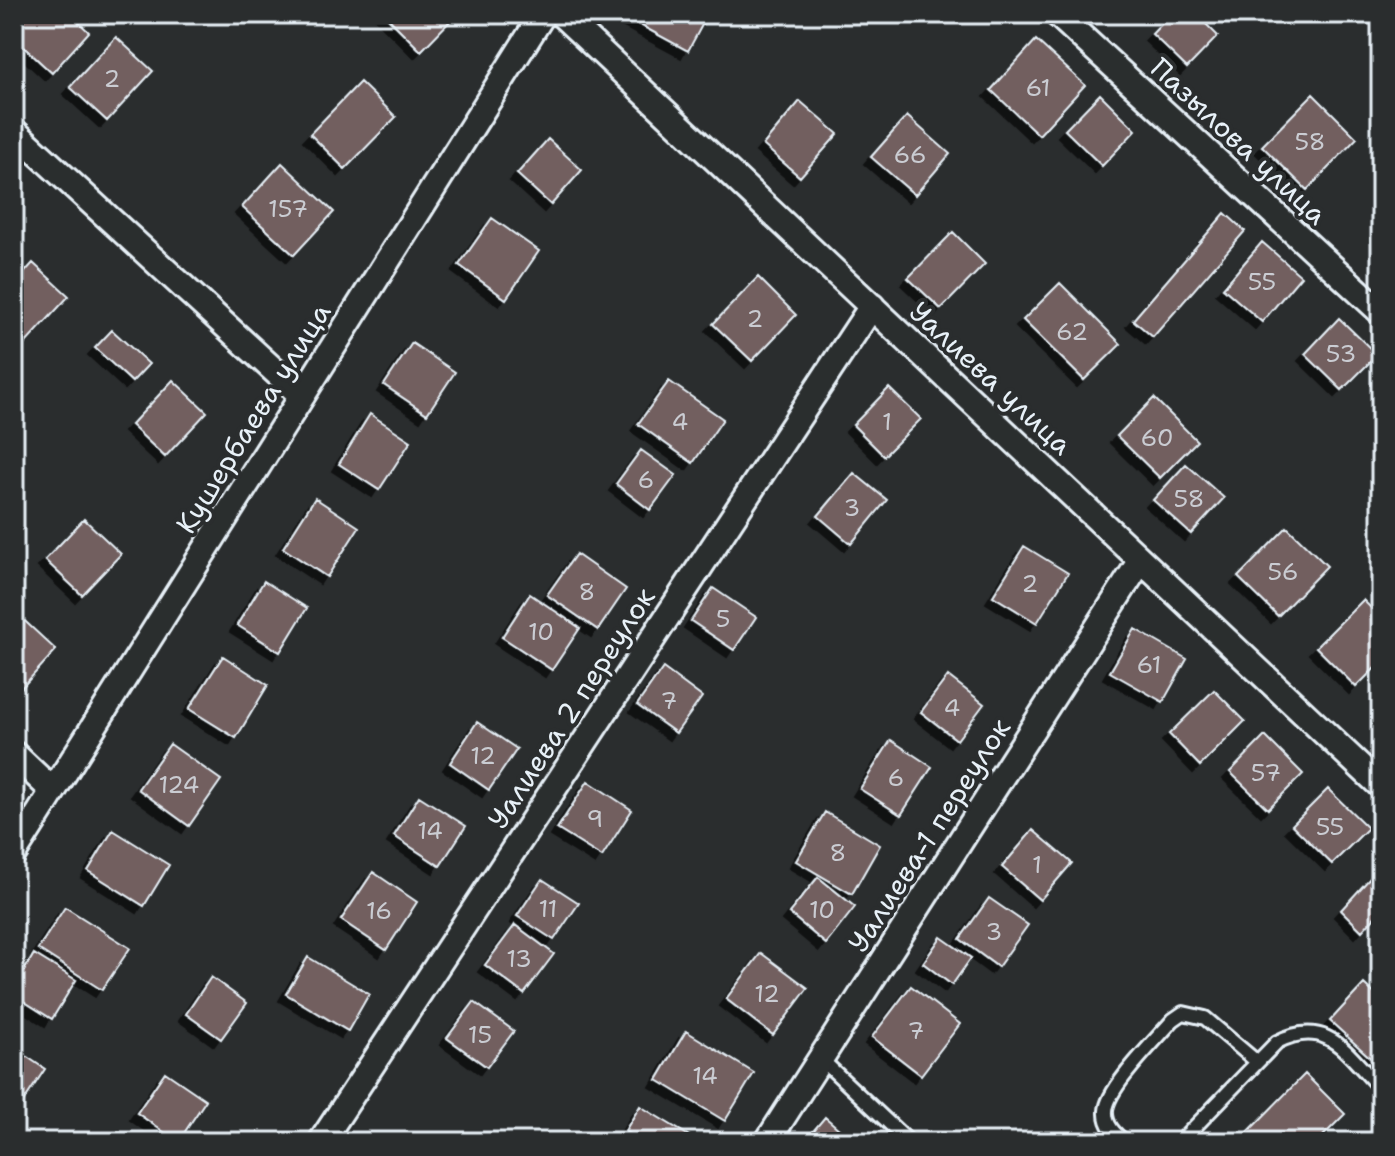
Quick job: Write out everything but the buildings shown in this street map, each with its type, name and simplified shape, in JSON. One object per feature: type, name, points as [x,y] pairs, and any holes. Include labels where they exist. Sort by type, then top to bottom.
[{"type":"street","name":"Кушербаева улица","points":[[14,853],[543,14]]},
{"type":"street","name":"Уалиева улица","points":[[561,14],[1381,786]]},
{"type":"street","name":"Пазылова улица","points":[[1057,14],[1381,312]]},
{"type":"street","points":[[14,131],[302,396]]},
{"type":"street","name":"Уалиева 2 переулок","points":[[321,1142],[872,306]]},
{"type":"street","name":"Уалиева-1 переулок","points":[[767,1142],[1141,560]]},
{"type":"street","points":[[14,754],[53,791]]},
{"type":"lane","points":[[1125,1142],[1107,1121],[1106,1109],[1112,1094],[1173,1020],[1183,1013],[1205,1018],[1257,1062]]},
{"type":"lane","points":[[1180,1142],[1277,1042],[1311,1030],[1329,1037],[1381,1089]]},
{"type":"lane","points":[[821,1059],[909,1142]]}]
